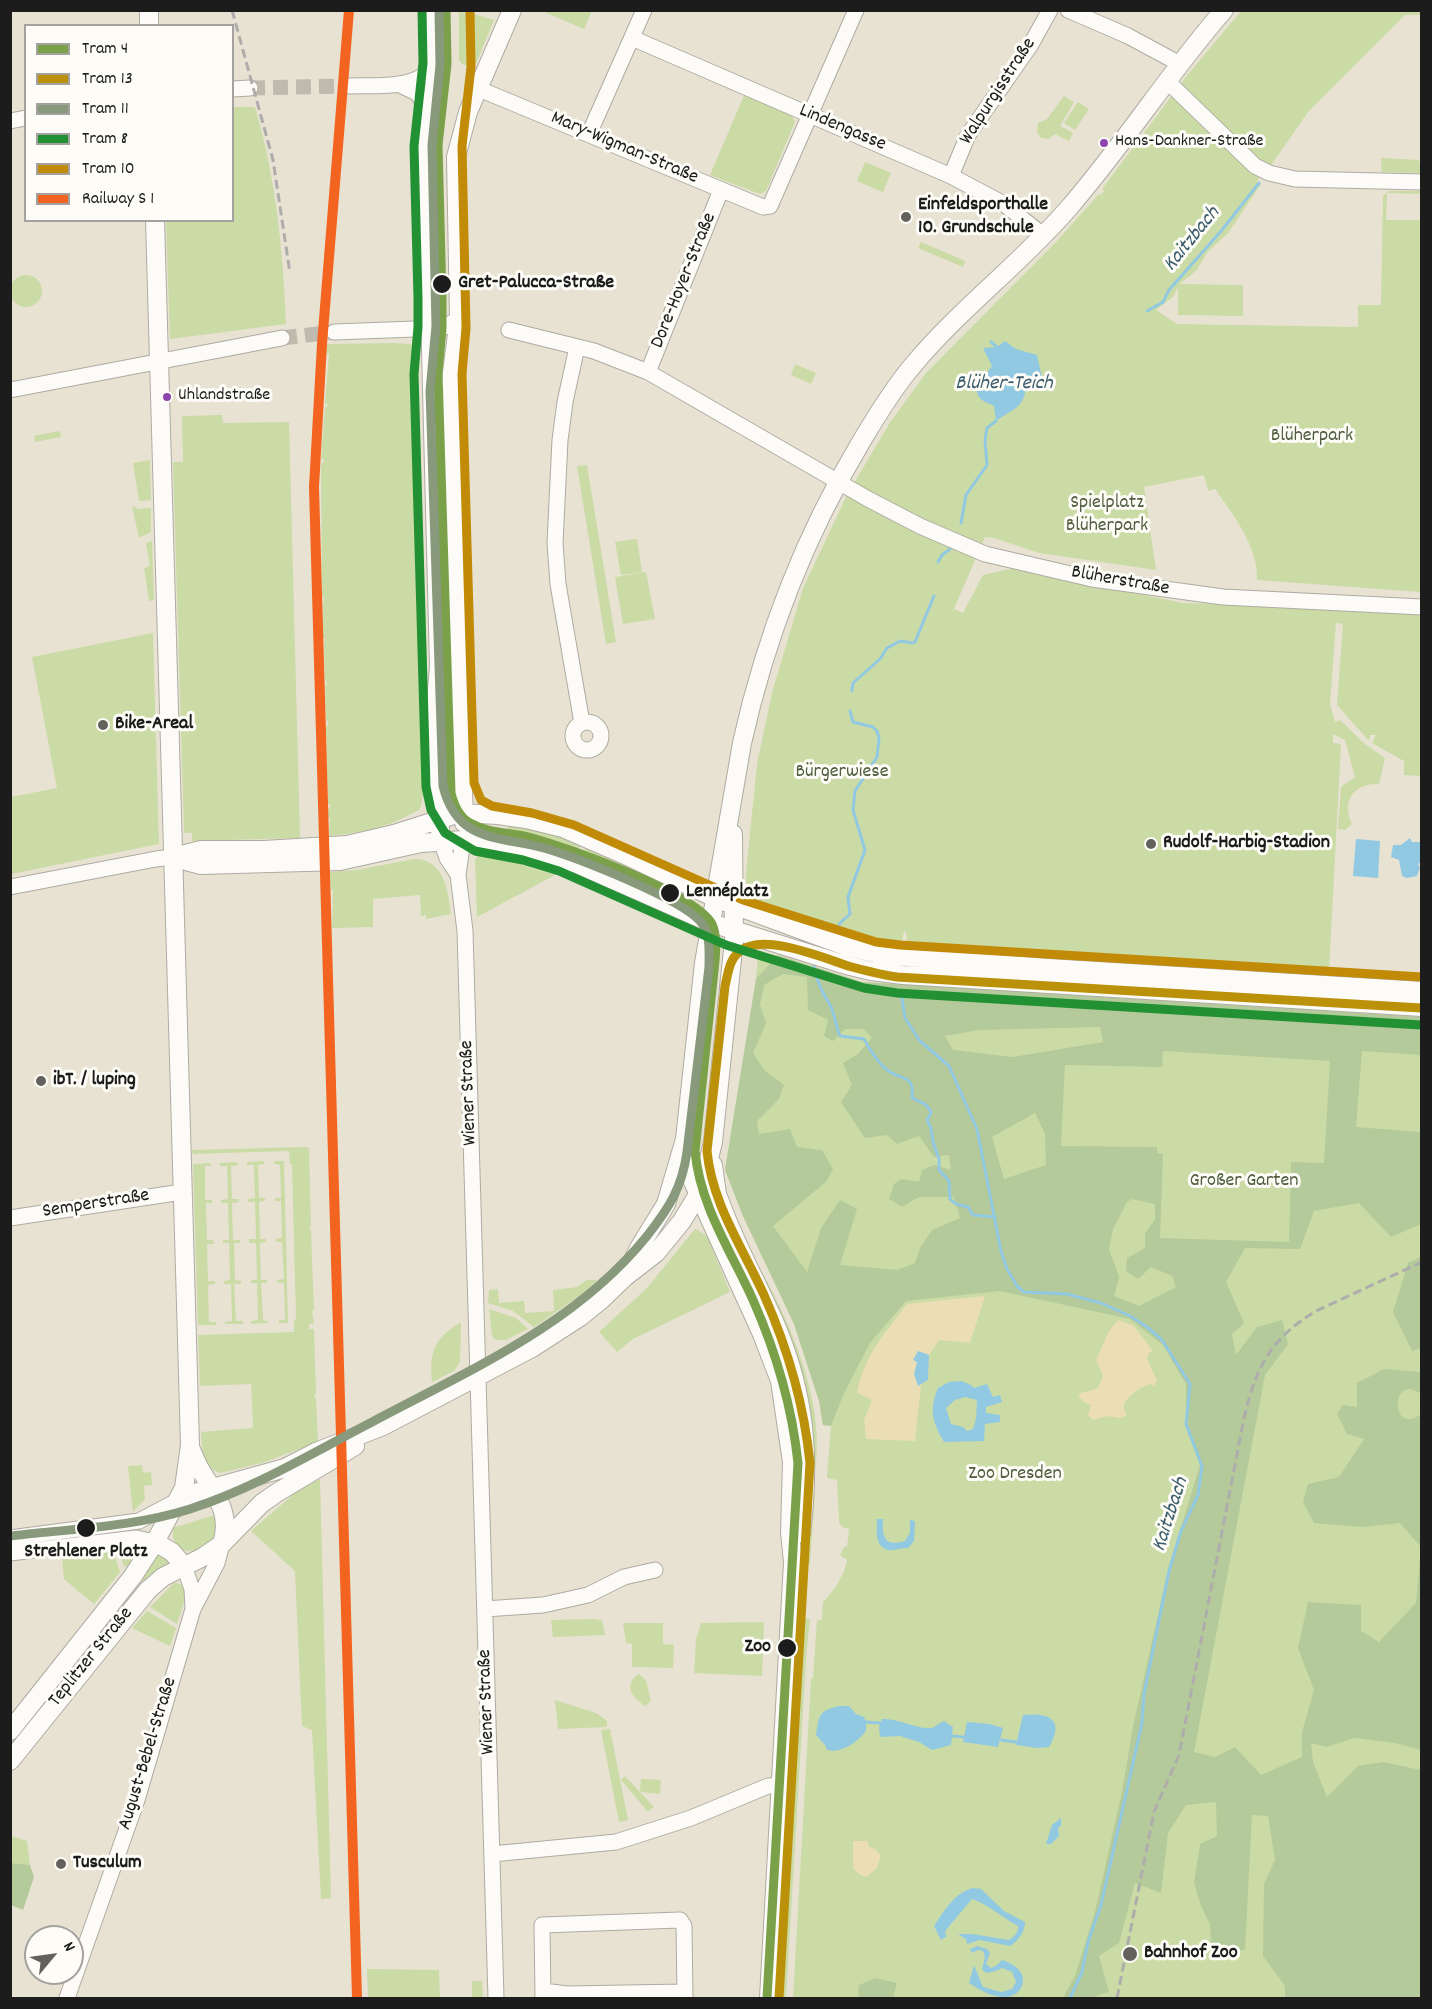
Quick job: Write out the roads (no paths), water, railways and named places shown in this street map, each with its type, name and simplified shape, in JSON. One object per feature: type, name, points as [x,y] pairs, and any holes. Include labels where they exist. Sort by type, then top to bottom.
[{"type":"main road","name":"Wiener Straße","points":[[435,10],[437,56],[426,151],[430,291],[444,326],[451,380],[463,840]]},
{"type":"main road","name":"Wiener Straße","points":[[441,842],[438,819],[437,688],[444,326],[456,156],[467,117],[512,10]]},
{"type":"main road","points":[[769,1998],[793,1562],[790,1532],[792,1462],[780,1381],[762,1334],[686,1162],[685,1139],[700,989],[749,709],[791,579],[813,527],[877,416],[913,365],[953,323],[1044,236],[1073,203],[1222,12]]},
{"type":"main road","points":[[155,222],[190,1445],[184,1488],[159,1535],[184,1566],[203,1557],[222,1544],[262,1503],[375,1434],[383,1426]]},
{"type":"main road","points":[[733,797],[734,929],[712,1171],[726,1218],[787,1353],[803,1422],[806,1454],[805,1501],[800,1536],[793,1562]]},
{"type":"main road","points":[[173,857],[201,850],[264,850],[347,845],[464,813],[526,819],[563,828],[716,898],[848,947],[883,955],[1048,968],[1422,990]]},
{"type":"main road","points":[[173,857],[201,865],[340,861],[421,843],[463,840],[494,843],[536,851],[576,864],[711,923],[871,971],[1422,1007]]},
{"type":"main road","points":[[625,1277],[639,1248],[666,1204],[685,1139]]},
{"type":"main road","points":[[179,1500],[195,1493],[285,1468],[316,1452],[383,1426],[532,1348],[580,1317],[656,1253],[682,1221],[704,1182],[713,1142]]},
{"type":"main road","points":[[190,1445],[199,1468],[213,1488],[225,1518],[226,1527],[222,1544]]},
{"type":"main road","name":"Teplitzer Straße","points":[[10,1731],[133,1576],[159,1535]]},
{"type":"main road","name":"Teplitzer Straße","points":[[10,1761],[142,1596],[163,1577],[184,1566]]},
{"type":"street","points":[[589,134],[644,10]]},
{"type":"street","points":[[810,116],[856,10]]},
{"type":"street","name":"Walpurgisstraße","points":[[951,176],[968,135],[1030,46],[1050,10]]},
{"type":"street","points":[[1068,10],[1128,36],[1180,64]]},
{"type":"street","name":"Lindengasse","points":[[632,38],[951,176],[1004,204],[1044,236]]},
{"type":"street","points":[[349,86],[398,84],[423,75],[437,56]]},
{"type":"street","points":[[1167,81],[1255,165],[1269,173],[1295,179],[1422,182]]},
{"type":"street","points":[[398,84],[417,93],[430,113]]},
{"type":"street","points":[[234,89],[250,88]]},
{"type":"street","name":"Mary-Wigman-Straße","points":[[479,88],[763,207],[770,206],[810,116]]},
{"type":"street","name":"Dore-Hoyer-Straße","points":[[648,372],[721,190]]},
{"type":"street","points":[[334,332],[444,326]]},
{"type":"street","points":[[509,330],[577,347],[648,372],[838,482]]},
{"type":"street","points":[[10,390],[282,338]]},
{"type":"street","points":[[577,347],[565,402],[560,440],[555,543],[559,593],[582,723]]},
{"type":"street","name":"Blüherstraße","points":[[838,482],[920,526],[985,554],[1092,579],[1223,597],[1422,607]]},
{"type":"street","name":"Wiener Straße","points":[[463,840],[458,875],[465,931],[496,1998]]},
{"type":"street","name":"Wiener Straße","points":[[441,842],[447,858],[458,875]]},
{"type":"street","points":[[10,887],[173,857]]},
{"type":"street","name":"Semperstraße","points":[[10,1218],[182,1192]]},
{"type":"street","points":[[10,1538],[139,1521],[179,1500]]},
{"type":"street","points":[[10,1553],[159,1535]]},
{"type":"street","name":"August-Bebel-Straße","points":[[67,1998],[136,1800],[193,1609],[217,1563],[222,1544]]},
{"type":"street","name":"August-Bebel-Straße","points":[[184,1566],[194,1595],[193,1609]]},
{"type":"street","points":[[486,1609],[543,1605],[588,1595],[624,1577],[655,1570]]},
{"type":"street","points":[[492,1854],[616,1842],[691,1818],[768,1786],[782,1785]]},
{"type":"street","points":[[680,1920],[684,1926],[685,1995],[543,1995],[542,1925],[680,1920]]},
{"type":"water","name":"Blüher-Teich","points":[[1005,341],[1016,349],[1037,355],[1042,377],[1030,378],[1027,381],[1024,397],[1018,406],[996,421],[994,406],[980,398],[976,388],[992,366],[983,348],[997,347]]},
{"type":"water","points":[[1410,838],[1412,842],[1421,842],[1421,862],[1418,864],[1420,868],[1417,876],[1407,878],[1402,876],[1399,860],[1391,857],[1393,845],[1401,845]]},
{"type":"water","points":[[1356,839],[1380,841],[1378,878],[1353,876]]},
{"type":"water","points":[[918,1351],[929,1355],[928,1380],[918,1386],[914,1374],[917,1362],[913,1360]]},
{"type":"water","points":[[961,1381],[974,1388],[987,1384],[993,1397],[1000,1395],[1002,1402],[986,1407],[986,1413],[1000,1415],[1000,1422],[985,1424],[984,1441],[944,1442],[934,1422],[933,1402],[938,1388],[949,1382]],"holes":[[[965,1397],[977,1400],[973,1429],[967,1431],[963,1427],[951,1424],[946,1408],[955,1400]]]},
{"type":"water","points":[[877,1519],[883,1519],[884,1535],[893,1543],[905,1541],[910,1533],[910,1520],[915,1521],[914,1541],[908,1548],[888,1550],[884,1548],[877,1537]]},
{"type":"water","points":[[849,1706],[856,1714],[864,1717],[866,1731],[849,1746],[838,1750],[827,1750],[816,1735],[819,1718],[828,1709]]},
{"type":"water","points":[[1023,1715],[1041,1715],[1052,1720],[1055,1730],[1049,1747],[1016,1745]]},
{"type":"water","points":[[882,1719],[925,1728],[933,1727],[944,1721],[953,1727],[951,1745],[932,1750],[919,1742],[900,1736],[880,1737],[879,1727]]},
{"type":"water","points":[[967,1722],[990,1724],[1003,1728],[998,1747],[963,1742]]},
{"type":"water","points":[[1061,1818],[1061,1826],[1058,1828],[1059,1836],[1051,1844],[1046,1844],[1052,1825]]},
{"type":"water","points":[[973,1888],[981,1889],[1004,1911],[1025,1922],[1024,1929],[1016,1942],[1010,1946],[980,1940],[967,1944],[966,1939],[958,1934],[1009,1940],[1018,1930],[1018,1926],[972,1899],[946,1930],[947,1936],[941,1940],[934,1926],[955,1898]]},
{"type":"water","points":[[977,1946],[987,1949],[990,1953],[986,1964],[991,1968],[1002,1960],[1019,1970],[1023,1984],[1018,1992],[1000,1997],[986,1993],[969,1983],[974,1965],[983,1987],[1001,1992],[1012,1989],[1016,1982],[1012,1972],[1002,1968],[986,1973],[982,1969],[985,1957],[983,1951],[978,1950],[972,1953],[970,1949]]},
{"type":"waterway","name":"Kaitzbach","points":[[1147,311],[1163,302],[1169,290],[1222,230],[1259,183]]},
{"type":"waterway","points":[[991,342],[997,347]]},
{"type":"waterway","points":[[961,523],[966,495],[987,465],[985,440],[987,428],[996,421]]},
{"type":"waterway","points":[[938,562],[942,555],[950,549]]},
{"type":"waterway","points":[[852,691],[853,683],[880,659],[887,648],[900,641],[915,642],[934,596]]},
{"type":"waterway","points":[[836,930],[850,914],[848,897],[865,850],[853,810],[855,791],[877,757],[879,738],[873,727],[853,722],[850,711]]},
{"type":"waterway","points":[[814,966],[840,1036],[864,1039],[883,1067],[909,1081],[912,1098],[930,1110],[931,1113],[927,1120],[939,1159],[939,1170],[949,1181],[950,1199],[956,1204],[968,1207],[973,1215],[995,1217]]},
{"type":"waterway","name":"Kaitzbach","points":[[901,993],[905,1018],[920,1041],[949,1066],[977,1129],[1001,1251],[1007,1269],[1017,1286],[1024,1292],[1067,1294],[1101,1303],[1130,1316],[1162,1340],[1190,1384],[1186,1424],[1202,1466],[1198,1495],[1181,1531],[1169,1571],[1144,1694],[1142,1723],[1101,1905],[1088,1942],[1082,1972],[1070,1998]]},
{"type":"waterway","points":[[866,1722],[880,1723]]},
{"type":"waterway","points":[[952,1736],[963,1737]]},
{"type":"waterway","points":[[1001,1740],[1016,1742]]},
{"type":"tunnel","points":[[250,88],[349,86]]},
{"type":"tunnel","points":[[282,338],[334,332]]},
{"type":"railway","points":[[232,10],[273,160],[290,273]]},
{"type":"railway","points":[[1117,1998],[1154,1812],[1179,1755],[1244,1418],[1260,1369],[1267,1356],[1287,1332],[1316,1311],[1422,1262]]},
{"type":"tram line","name":"8","points":[[422,10],[423,63],[414,146],[418,298],[414,374],[426,787],[431,810],[445,833],[475,851],[523,860],[559,871],[726,945],[864,988],[897,993],[1421,1025]]},
{"type":"tram line","name":"11","points":[[10,1536],[124,1524],[190,1509],[261,1480],[448,1383],[521,1342],[588,1295],[619,1267],[647,1236],[668,1207],[682,1176],[687,1152],[709,967],[709,944],[701,922],[690,912],[672,902],[603,869],[544,848],[496,838],[469,828],[458,818],[443,786],[430,391],[436,326],[432,145],[440,65],[439,10]]},
{"type":"tram line","name":"4","points":[[446,10],[447,64],[438,145],[442,298],[438,373],[451,793],[463,817],[477,827],[550,843],[630,873],[682,899],[701,912],[714,928],[715,961],[695,1151],[698,1171],[710,1209],[753,1300],[776,1359],[792,1421],[798,1463],[767,1998]]},
{"type":"tram line","name":"10","points":[[470,10],[471,67],[462,146],[466,328],[462,374],[474,783],[481,800],[492,806],[532,813],[574,825],[743,900],[876,942],[1422,977]]},
{"type":"tram line","name":"13","points":[[779,1998],[810,1463],[804,1419],[788,1356],[764,1295],[722,1207],[715,1189],[707,1151],[725,986],[733,959],[739,952],[750,946],[778,945],[897,977],[1421,1008]]},
{"type":"place","name":"Hans-Dankner-Straße","points":[[1104,143]]},
{"type":"place","name":"Einfeldsporthalle 10. Grundschule","points":[[906,217]]},
{"type":"place","name":"Gret-Palucca-Straße","points":[[442,284]]},
{"type":"place","name":"Uhlandstraße","points":[[167,397]]},
{"type":"place","name":"Bike-Areal","points":[[103,725]]},
{"type":"place","name":"Rudolf-Harbig-Stadion","points":[[1151,844]]},
{"type":"place","name":"Lennéplatz","points":[[670,893]]},
{"type":"place","name":"ibT. / luping","points":[[41,1081]]},
{"type":"place","name":"Strehlener Platz","points":[[86,1528]]},
{"type":"place","name":"Zoo","points":[[787,1648]]},
{"type":"place","name":"Tusculum","points":[[61,1864]]},
{"type":"place","name":"Bahnhof Zoo","points":[[1130,1954]]},
{"type":"park label","name":"Blüherpark","points":[[1312,437]]},
{"type":"park label","name":"Spielplatz Blüherpark","points":[[1107,516]]},
{"type":"park label","name":"Bürgerwiese","points":[[842,773]]},
{"type":"park label","name":"Großer Garten","points":[[1244,1182]]},
{"type":"park label","name":"Zoo Dresden","points":[[1015,1475]]}]
